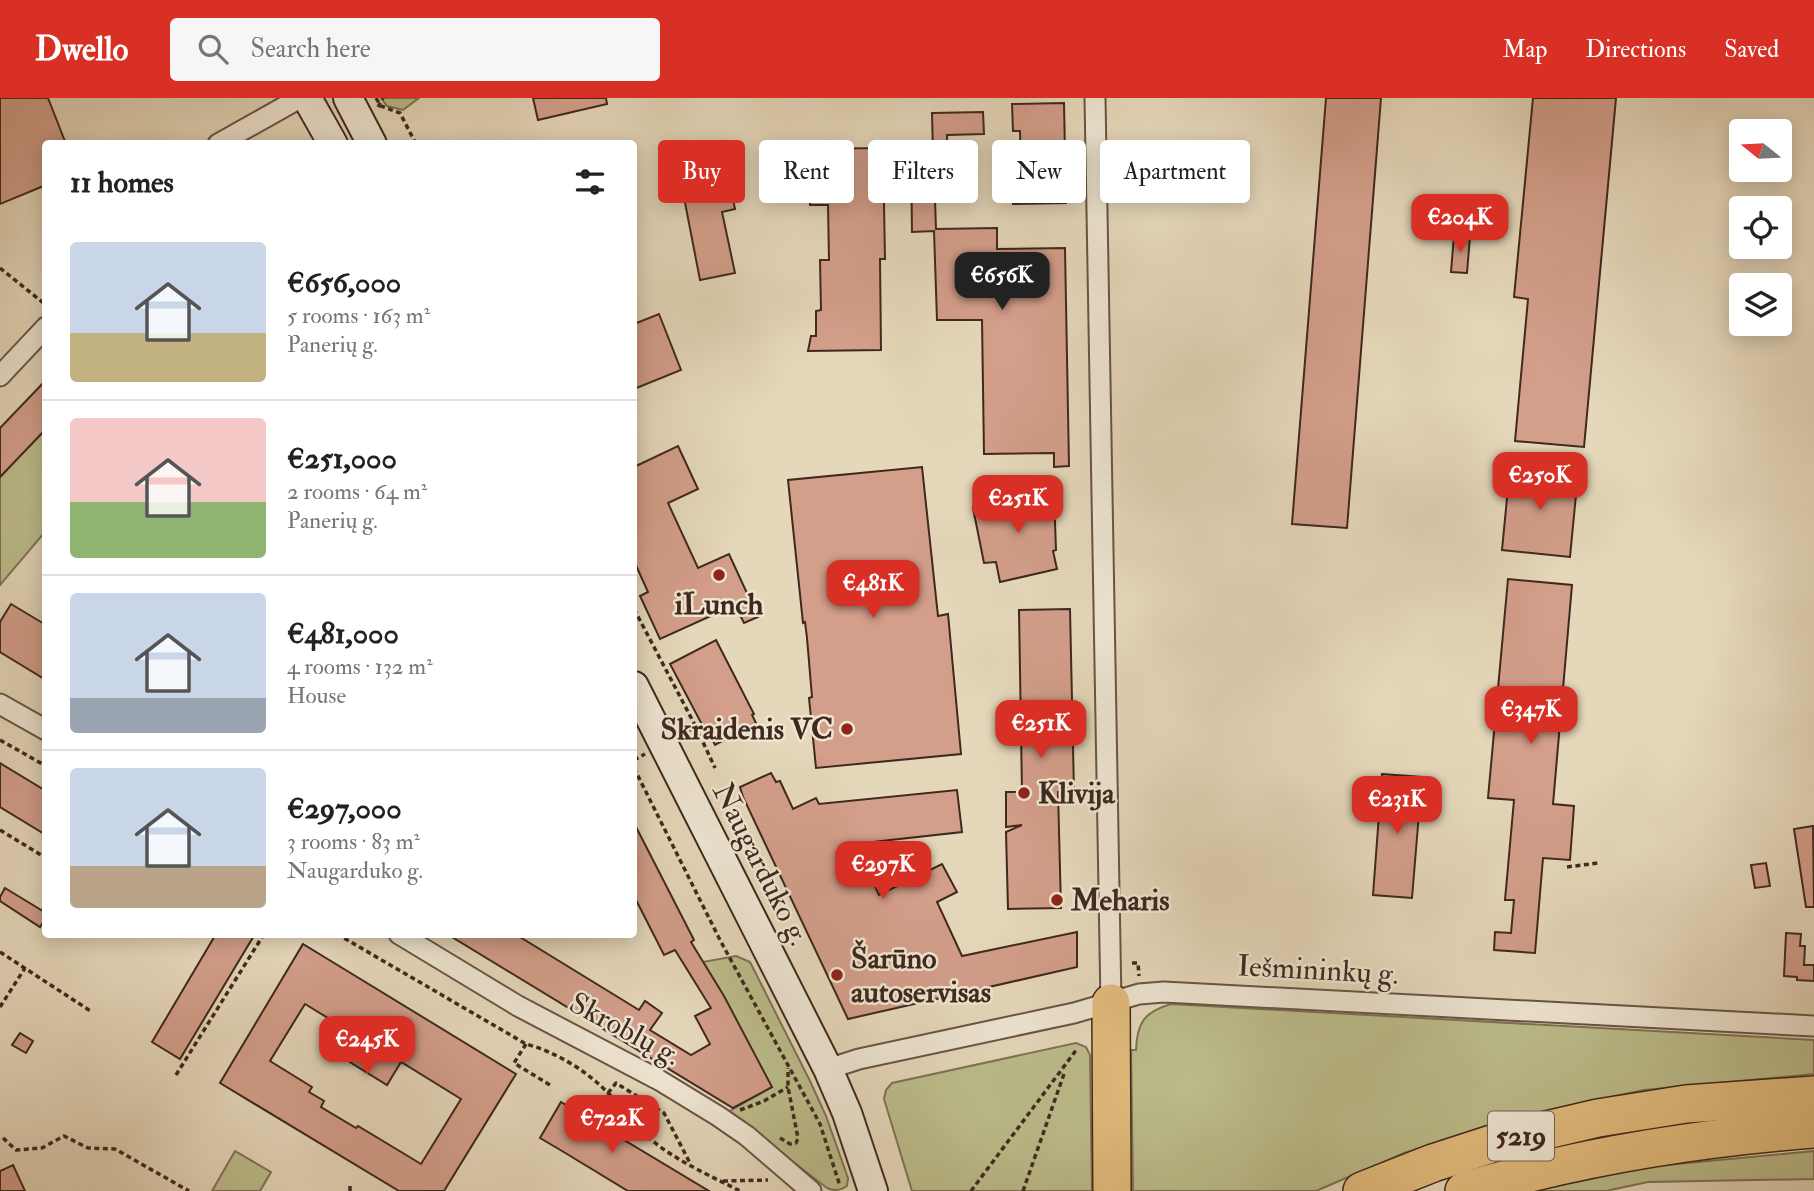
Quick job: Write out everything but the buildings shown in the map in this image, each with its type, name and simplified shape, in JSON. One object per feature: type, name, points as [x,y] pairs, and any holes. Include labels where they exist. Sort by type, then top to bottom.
[{"type":"highway","points":[[1112,1190],[1125,992]]},
{"type":"highway","name":"5219","points":[[1362,1191],[1433,1163],[1504,1140],[1598,1118],[1686,1104],[1814,1095]]},
{"type":"highway","name":"5219","points":[[1464,1191],[1510,1177],[1628,1154],[1738,1135],[1814,1129]]},
{"type":"main road","points":[[307,98],[331,140]]},
{"type":"main road","points":[[348,98],[370,140]]},
{"type":"main road","name":"Naugarduko g.","points":[[637,692],[828,1069],[847,1113],[873,1191]]},
{"type":"street","points":[[225,140],[300,98]]},
{"type":"street","points":[[1095,98],[1125,992]]},
{"type":"street","points":[[0,376],[42,331]]},
{"type":"street","points":[[0,704],[42,728]]},
{"type":"street","name":"Skroblų g.","points":[[406,938],[507,1000],[659,1080],[718,1116],[747,1136],[811,1191]]},
{"type":"street","name":"Iešmininkų g.","points":[[828,1069],[1125,992],[1814,1026]]},
{"type":"path","points":[[376,98],[381,106],[400,113],[414,140]]},
{"type":"path","points":[[381,106],[383,98]]},
{"type":"path","points":[[0,268],[42,302]]},
{"type":"path","points":[[637,615],[661,663]]},
{"type":"path","points":[[696,727],[715,768]]},
{"type":"path","points":[[0,740],[42,763]]},
{"type":"path","points":[[637,774],[720,940],[820,1124],[840,1186]]},
{"type":"path","points":[[0,830],[42,856]]},
{"type":"path","points":[[1567,867],[1598,863]]},
{"type":"path","points":[[176,1075],[262,938]]},
{"type":"path","points":[[344,938],[526,1044],[539,1047],[584,1072],[608,1093],[647,1136],[667,1152],[740,1191]]},
{"type":"path","points":[[0,953],[92,1012]]},
{"type":"path","points":[[1125,992],[1138,963],[1132,963]]},
{"type":"path","points":[[0,1007],[25,968]]},
{"type":"path","points":[[526,1044],[514,1063],[550,1085]]},
{"type":"path","points":[[971,1191],[1077,1049]]},
{"type":"path","points":[[780,1138],[790,1144],[796,1143],[797,1138],[788,1087],[788,1065]]},
{"type":"path","points":[[1023,1191],[1066,1067]]},
{"type":"path","points":[[608,1093],[615,1083],[664,1113],[691,1165]]},
{"type":"path","points":[[747,1118],[736,1112],[764,1101],[788,1087]]},
{"type":"path","points":[[3,1138],[16,1150],[42,1148],[64,1136],[88,1148],[115,1149],[189,1191]]},
{"type":"path","points":[[720,1181],[768,1180],[776,1185]]},
{"type":"green space","points":[[381,98],[419,98],[403,110],[387,106]]},
{"type":"green space","points":[[42,432],[42,536],[0,585],[0,477]]},
{"type":"green space","points":[[736,956],[750,962],[811,1083],[848,1178],[844,1188],[827,1188],[728,1112],[772,1087],[703,962]]},
{"type":"green space","points":[[1171,1004],[1814,1040],[1814,1074],[1644,1090],[1520,1116],[1404,1153],[1316,1191],[1133,1191],[1131,1050],[1136,1050],[1140,1026],[1148,1015]]},
{"type":"green space","points":[[1076,1043],[1086,1047],[1090,1055],[1092,1191],[912,1191],[884,1099],[886,1090],[892,1083]]},
{"type":"green space","points":[[235,1151],[271,1172],[260,1191],[212,1191]]},
{"type":"green space","points":[[1814,1151],[1814,1179],[1648,1182],[1606,1191],[1534,1191],[1645,1167]]},
{"type":"place","name":"iLunch","points":[[719,575]]},
{"type":"place","name":"Skraidenis VC","points":[[847,729]]},
{"type":"place","name":"Klivija","points":[[1024,793]]},
{"type":"place","name":"Meharis","points":[[1057,900]]},
{"type":"place","name":"Šarūno autoservisas","points":[[837,975]]}]
